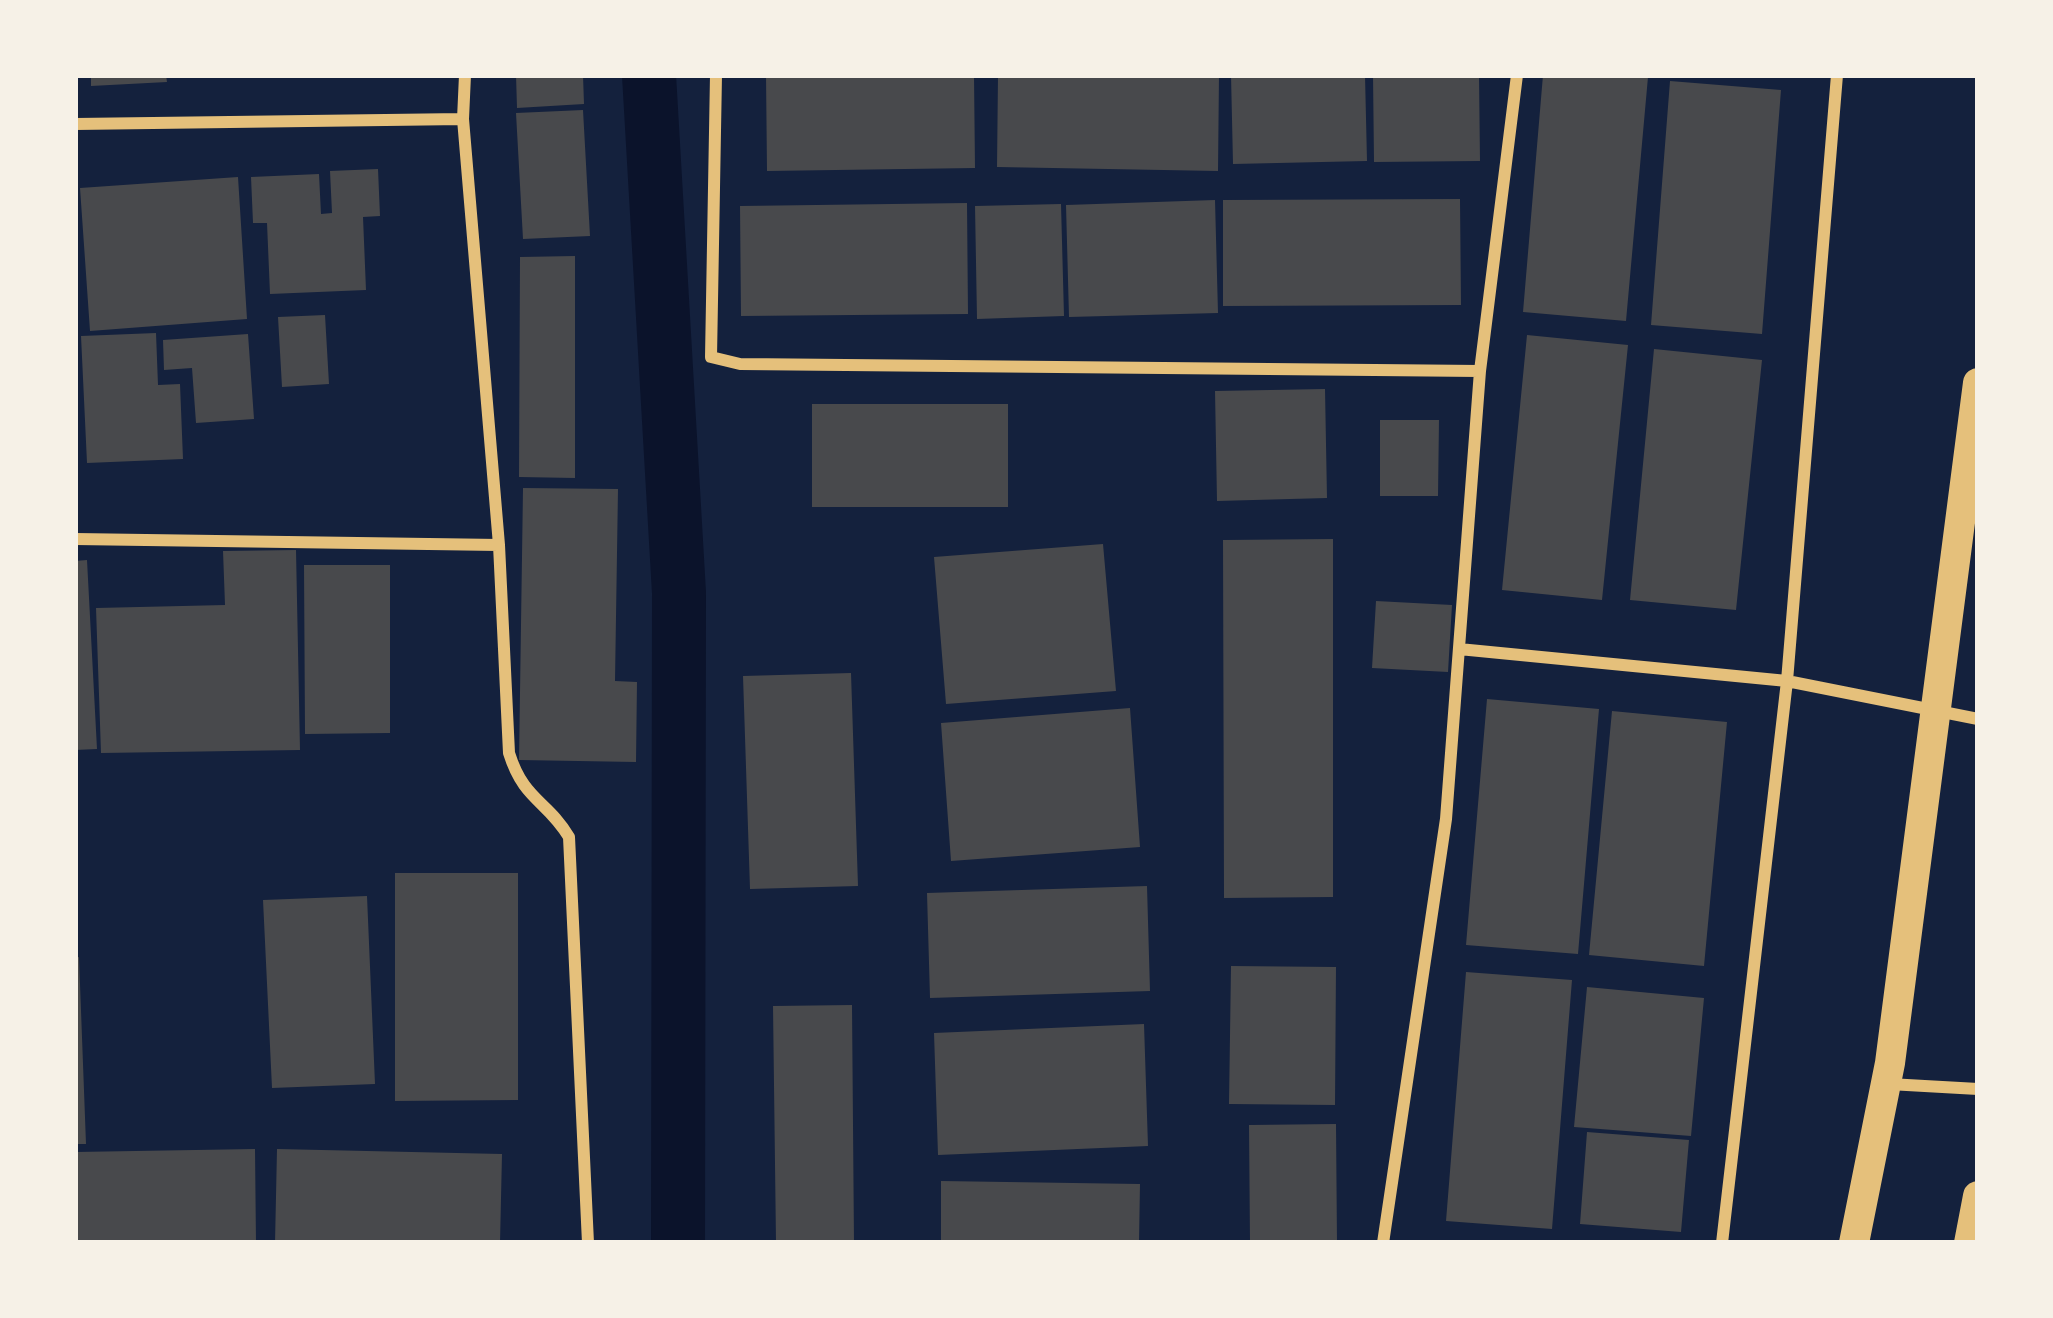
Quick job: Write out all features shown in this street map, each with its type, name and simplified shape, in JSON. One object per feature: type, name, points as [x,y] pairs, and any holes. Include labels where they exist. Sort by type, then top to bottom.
[{"type":"main road","points":[[1854,1243],[1886,1084],[1972,499],[1978,383]]},
{"type":"main road","points":[[1969,1243],[1978,1196]]},
{"type":"street","points":[[465,75],[463,119],[499,545],[508,753],[519,785],[559,819],[569,837],[589,1243]]},
{"type":"street","points":[[716,75],[711,357],[740,364],[1480,371]]},
{"type":"street","points":[[1383,1243],[1446,819],[1480,371],[1517,75]]},
{"type":"street","points":[[1722,1243],[1786,681],[1838,75]]},
{"type":"street","points":[[75,124],[463,119]]},
{"type":"street","points":[[75,539],[499,545]]},
{"type":"street","points":[[1459,649],[1786,681],[1978,719]]},
{"type":"street","points":[[1886,1084],[1978,1089]]},
{"type":"building","points":[[91,75],[166,75],[167,82],[91,86]]},
{"type":"building","points":[[516,75],[583,75],[584,104],[517,108]]},
{"type":"building","points":[[766,75],[974,75],[975,168],[767,171]]},
{"type":"building","points":[[998,75],[1219,75],[1218,171],[997,167]]},
{"type":"building","points":[[1231,75],[1365,75],[1367,161],[1233,164]]},
{"type":"building","points":[[1373,75],[1479,75],[1480,161],[1374,162]]},
{"type":"building","points":[[1543,75],[1648,77],[1626,321],[1523,312]]},
{"type":"building","points":[[1670,81],[1781,90],[1762,334],[1651,325]]},
{"type":"building","points":[[583,110],[590,236],[523,239],[516,113]]},
{"type":"building","points":[[378,169],[380,216],[363,217],[366,290],[270,294],[267,223],[253,223],[251,177],[319,174],[321,214],[332,213],[330,171]]},
{"type":"building","points":[[238,177],[247,319],[90,331],[80,188]]},
{"type":"building","points":[[1460,199],[1461,305],[1223,306],[1223,200]]},
{"type":"building","points":[[1215,200],[1218,313],[1069,317],[1066,205]]},
{"type":"building","points":[[967,203],[968,314],[741,316],[740,206]]},
{"type":"building","points":[[1061,204],[1064,316],[977,319],[975,206]]},
{"type":"building","points":[[575,256],[575,478],[519,477],[520,257]]},
{"type":"building","points":[[325,315],[329,384],[282,387],[278,317]]},
{"type":"building","points":[[156,333],[158,385],[180,384],[183,459],[87,463],[81,336]]},
{"type":"building","points":[[248,334],[254,419],[196,423],[192,368],[164,370],[163,340]]},
{"type":"building","points":[[1527,335],[1628,345],[1602,600],[1502,590]]},
{"type":"building","points":[[1654,349],[1762,360],[1736,610],[1630,600]]},
{"type":"building","points":[[1325,389],[1327,498],[1217,501],[1215,391]]},
{"type":"building","points":[[812,404],[1008,404],[1008,507],[812,507]]},
{"type":"building","points":[[1380,420],[1439,420],[1438,496],[1380,496]]},
{"type":"building","points":[[523,488],[618,489],[615,681],[637,682],[636,762],[519,760]]},
{"type":"building","points":[[1333,539],[1333,897],[1224,898],[1223,540]]},
{"type":"building","points":[[1103,544],[1116,691],[946,704],[934,557]]},
{"type":"building","points":[[296,550],[300,750],[101,753],[96,608],[225,605],[223,551]]},
{"type":"building","points":[[87,560],[97,749],[75,750],[75,561]]},
{"type":"building","points":[[304,565],[390,565],[390,733],[305,734]]},
{"type":"building","points":[[1376,601],[1452,605],[1448,672],[1372,668]]},
{"type":"building","points":[[851,673],[858,886],[750,889],[743,676]]},
{"type":"building","points":[[1487,699],[1599,709],[1578,954],[1466,945]]},
{"type":"building","points":[[1130,708],[1140,847],[951,861],[941,723]]},
{"type":"building","points":[[1612,711],[1727,722],[1704,966],[1589,955]]},
{"type":"building","points":[[395,873],[518,873],[518,1100],[395,1101]]},
{"type":"building","points":[[1147,886],[1150,991],[930,998],[927,893]]},
{"type":"building","points":[[367,896],[375,1084],[272,1088],[263,900]]},
{"type":"building","points":[[79,957],[86,1144],[75,1144],[75,958]]},
{"type":"building","points":[[1231,966],[1336,967],[1335,1105],[1229,1104]]},
{"type":"building","points":[[1466,972],[1572,980],[1552,1229],[1446,1221]]},
{"type":"building","points":[[1587,987],[1704,998],[1691,1136],[1574,1127]]},
{"type":"building","points":[[852,1005],[854,1243],[776,1243],[773,1006]]},
{"type":"building","points":[[1144,1024],[1148,1146],[938,1155],[934,1033]]},
{"type":"building","points":[[1336,1124],[1337,1243],[1250,1243],[1249,1125]]},
{"type":"building","points":[[1587,1132],[1689,1140],[1681,1232],[1580,1224]]},
{"type":"building","points":[[255,1149],[256,1243],[75,1243],[75,1152]]},
{"type":"building","points":[[277,1149],[502,1154],[500,1243],[275,1243]]},
{"type":"building","points":[[941,1181],[1140,1184],[1139,1243],[941,1243]]},
{"type":"waterway","points":[[649,75],[679,593],[678,1243]]}]
